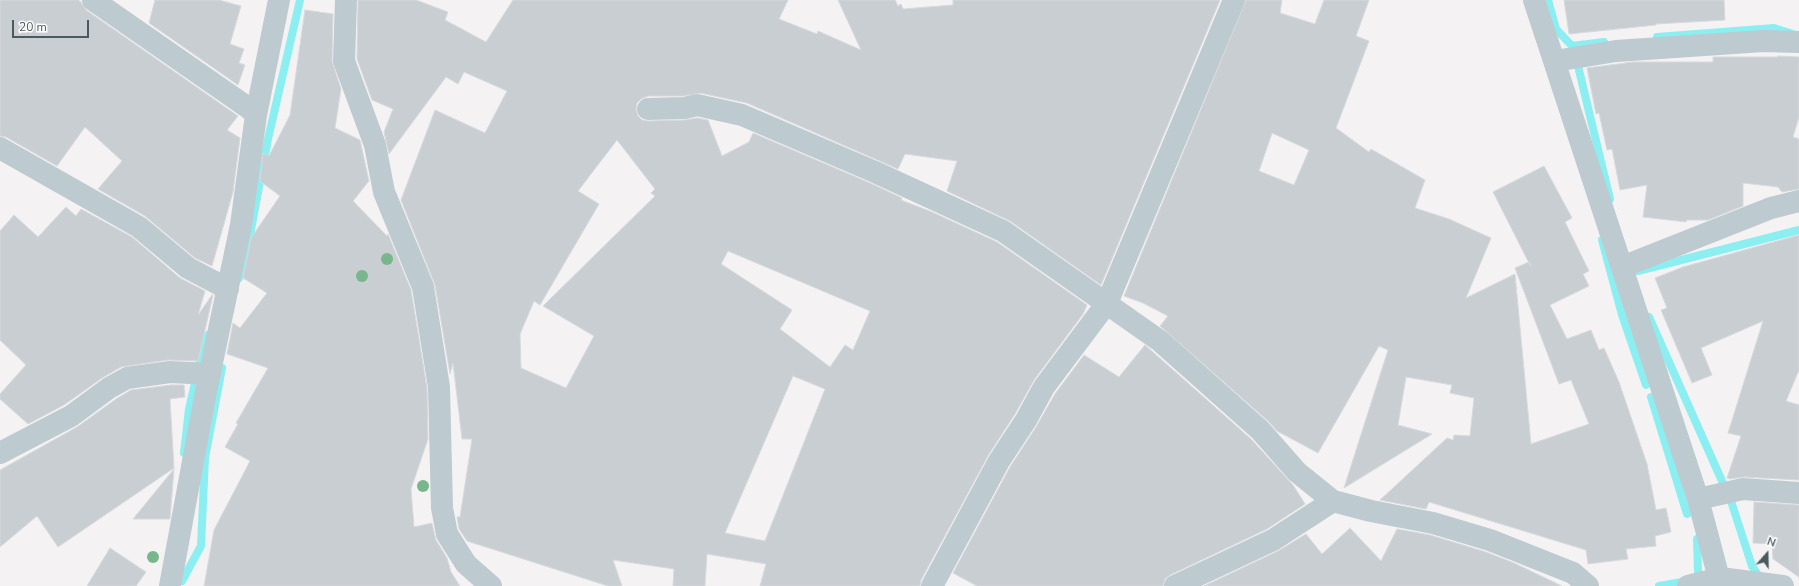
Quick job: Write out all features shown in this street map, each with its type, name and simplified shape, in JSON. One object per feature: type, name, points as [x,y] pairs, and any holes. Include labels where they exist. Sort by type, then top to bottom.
[{"type":"street","points":[[93,0],[250,109],[256,115]]},
{"type":"street","points":[[170,586],[210,374],[241,225],[256,115],[279,0]]},
{"type":"street","points":[[346,0],[344,61],[375,145],[384,192],[423,287],[439,387],[442,508],[447,534],[466,564],[491,586]]},
{"type":"street","points":[[932,586],[999,461],[1026,420],[1044,387],[1107,303],[1234,0]]},
{"type":"street","points":[[1534,0],[1555,60],[1698,499],[1720,582]]},
{"type":"street","points":[[1555,60],[1616,51],[1763,41],[1799,42]]},
{"type":"street","points":[[648,109],[685,108],[697,105],[742,115],[875,172],[1003,231],[1160,341],[1260,430],[1297,472],[1332,501],[1371,511],[1433,523],[1490,540],[1573,573],[1588,586]]},
{"type":"street","points":[[0,148],[139,227],[188,268],[228,289]]},
{"type":"street","points":[[1622,267],[1771,208],[1799,201]]},
{"type":"street","points":[[0,453],[71,416],[109,388],[127,378],[170,372],[210,374]]},
{"type":"street","points":[[1698,499],[1743,489],[1799,493]]},
{"type":"street","points":[[1175,586],[1273,540],[1332,501]]},
{"type":"street","points":[[1688,586],[1720,582],[1783,586]]},
{"type":"building","points":[[0,0],[78,0],[86,10],[238,116],[227,130],[240,138],[233,192],[212,266],[195,258],[145,216],[98,189],[122,161],[85,127],[57,166],[6,137],[0,136]]},
{"type":"building","points":[[155,0],[219,0],[241,6],[230,44],[244,49],[239,63],[245,65],[238,85],[149,23]]},
{"type":"building","points":[[358,0],[416,0],[448,12],[445,20],[486,42],[513,0],[788,0],[779,19],[817,34],[818,31],[861,50],[838,0],[895,0],[898,6],[901,4],[903,9],[953,5],[953,0],[1220,0],[1101,285],[1010,221],[947,191],[957,161],[905,154],[898,169],[747,103],[700,93],[683,96],[648,96],[641,99],[637,103],[636,110],[638,116],[642,120],[685,120],[697,118],[708,120],[722,156],[749,142],[753,133],[870,183],[902,198],[901,200],[932,212],[997,242],[1087,305],[1083,314],[1034,380],[1015,414],[989,454],[921,580],[920,586],[760,586],[766,564],[707,554],[705,586],[673,586],[674,569],[613,560],[622,586],[608,586],[467,541],[459,529],[457,517],[460,517],[472,439],[462,439],[453,363],[450,374],[435,285],[401,200],[435,110],[485,133],[507,91],[464,72],[458,84],[446,77],[389,154],[384,132],[393,109],[372,100],[357,59]],"holes":[[[617,140],[655,189],[651,193],[655,196],[543,306],[594,336],[566,388],[521,368],[520,334],[534,301],[540,305],[599,204],[578,191]],[[728,251],[870,311],[853,350],[845,345],[830,367],[780,329],[792,310],[721,264]],[[793,376],[825,389],[765,541],[725,533]]]},
{"type":"building","points":[[1246,0],[1282,0],[1280,13],[1315,24],[1324,0],[1369,0],[1356,36],[1369,41],[1336,128],[1369,152],[1371,149],[1425,180],[1415,208],[1449,219],[1491,238],[1466,298],[1515,274],[1531,444],[1589,424],[1571,380],[1559,384],[1515,268],[1529,262],[1493,192],[1544,166],[1572,218],[1565,222],[1589,271],[1583,274],[1589,286],[1550,305],[1567,339],[1591,330],[1599,350],[1604,348],[1619,382],[1647,464],[1656,510],[1666,508],[1671,532],[1655,536],[1656,546],[1626,549],[1628,559],[1588,564],[1586,550],[1429,502],[1426,509],[1380,500],[1447,438],[1453,440],[1454,435],[1470,436],[1474,398],[1450,393],[1452,385],[1406,377],[1398,425],[1432,434],[1344,488],[1388,350],[1379,346],[1318,453],[1277,431],[1268,421],[1160,326],[1168,316],[1143,303],[1124,296]],"holes":[[[1272,133],[1309,150],[1294,185],[1259,171]]]},
{"type":"building","points":[[1564,0],[1724,0],[1725,20],[1656,24],[1569,34]]},
{"type":"building","points":[[305,10],[333,14],[332,61],[341,89],[335,128],[360,140],[369,181],[353,201],[387,236],[388,234],[411,290],[427,388],[428,439],[411,489],[414,527],[432,523],[436,540],[447,558],[451,572],[460,586],[204,586],[214,530],[250,461],[225,447],[238,424],[236,423],[268,368],[227,354],[233,323],[240,328],[267,293],[243,278],[251,238],[280,196],[260,181],[263,153],[269,156],[290,115]]},
{"type":"building","points":[[1713,57],[1799,57],[1799,117],[1793,137],[1799,139],[1799,189],[1782,192],[1778,187],[1743,183],[1743,206],[1708,220],[1687,220],[1686,222],[1643,217],[1647,185],[1620,190],[1612,149],[1607,150],[1599,113],[1596,114],[1587,68],[1633,62],[1713,62]]},
{"type":"building","points":[[66,207],[76,216],[81,209],[132,237],[180,278],[205,291],[198,315],[213,295],[198,361],[168,360],[121,367],[102,378],[64,405],[28,424],[0,399],[0,394],[26,365],[0,340],[0,231],[14,215],[38,237]]},
{"type":"building","points":[[1799,235],[1799,370],[1786,401],[1799,405],[1799,480],[1744,477],[1730,479],[1727,478],[1741,436],[1728,433],[1763,321],[1701,348],[1712,375],[1692,383],[1661,310],[1667,308],[1655,278],[1683,267]]},
{"type":"building","points":[[1145,345],[1251,439],[1293,485],[1305,504],[1267,529],[1170,575],[1165,579],[1163,586],[977,586],[953,573],[1010,467],[1055,394],[1084,355],[1119,377]]},
{"type":"building","points":[[171,385],[184,385],[185,397],[170,399],[174,468],[58,547],[37,516],[0,547],[0,470],[77,427],[131,390]]},
{"type":"building","points":[[174,469],[170,519],[133,519]]},
{"type":"building","points":[[1754,502],[1799,505],[1799,577],[1773,559],[1772,544],[1753,543]]},
{"type":"building","points":[[1350,528],[1381,561],[1397,529],[1430,535],[1486,552],[1514,563],[1562,586],[1204,586],[1278,551],[1306,534],[1322,554]]},
{"type":"building","points":[[110,548],[146,572],[136,586],[87,586]]},
{"type":"waterway","points":[[239,278],[244,267],[268,139],[300,0]]},
{"type":"waterway","points":[[1548,0],[1556,29],[1572,46],[1604,42]]},
{"type":"waterway","points":[[1657,37],[1774,28],[1793,34]]},
{"type":"waterway","points":[[1578,66],[1610,199]]},
{"type":"waterway","points":[[1638,271],[1799,230]]},
{"type":"waterway","points":[[1602,240],[1622,315],[1646,385]]},
{"type":"waterway","points":[[1649,317],[1726,490]]},
{"type":"waterway","points":[[184,453],[189,409],[203,348],[208,335]]},
{"type":"waterway","points":[[182,581],[201,546],[205,458],[222,368]]},
{"type":"waterway","points":[[1651,397],[1687,514]]},
{"type":"waterway","points":[[1730,498],[1752,566],[1761,579]]},
{"type":"waterway","points":[[1697,539],[1698,571]]},
{"type":"waterway","points":[[1659,586],[1688,581]]}]
